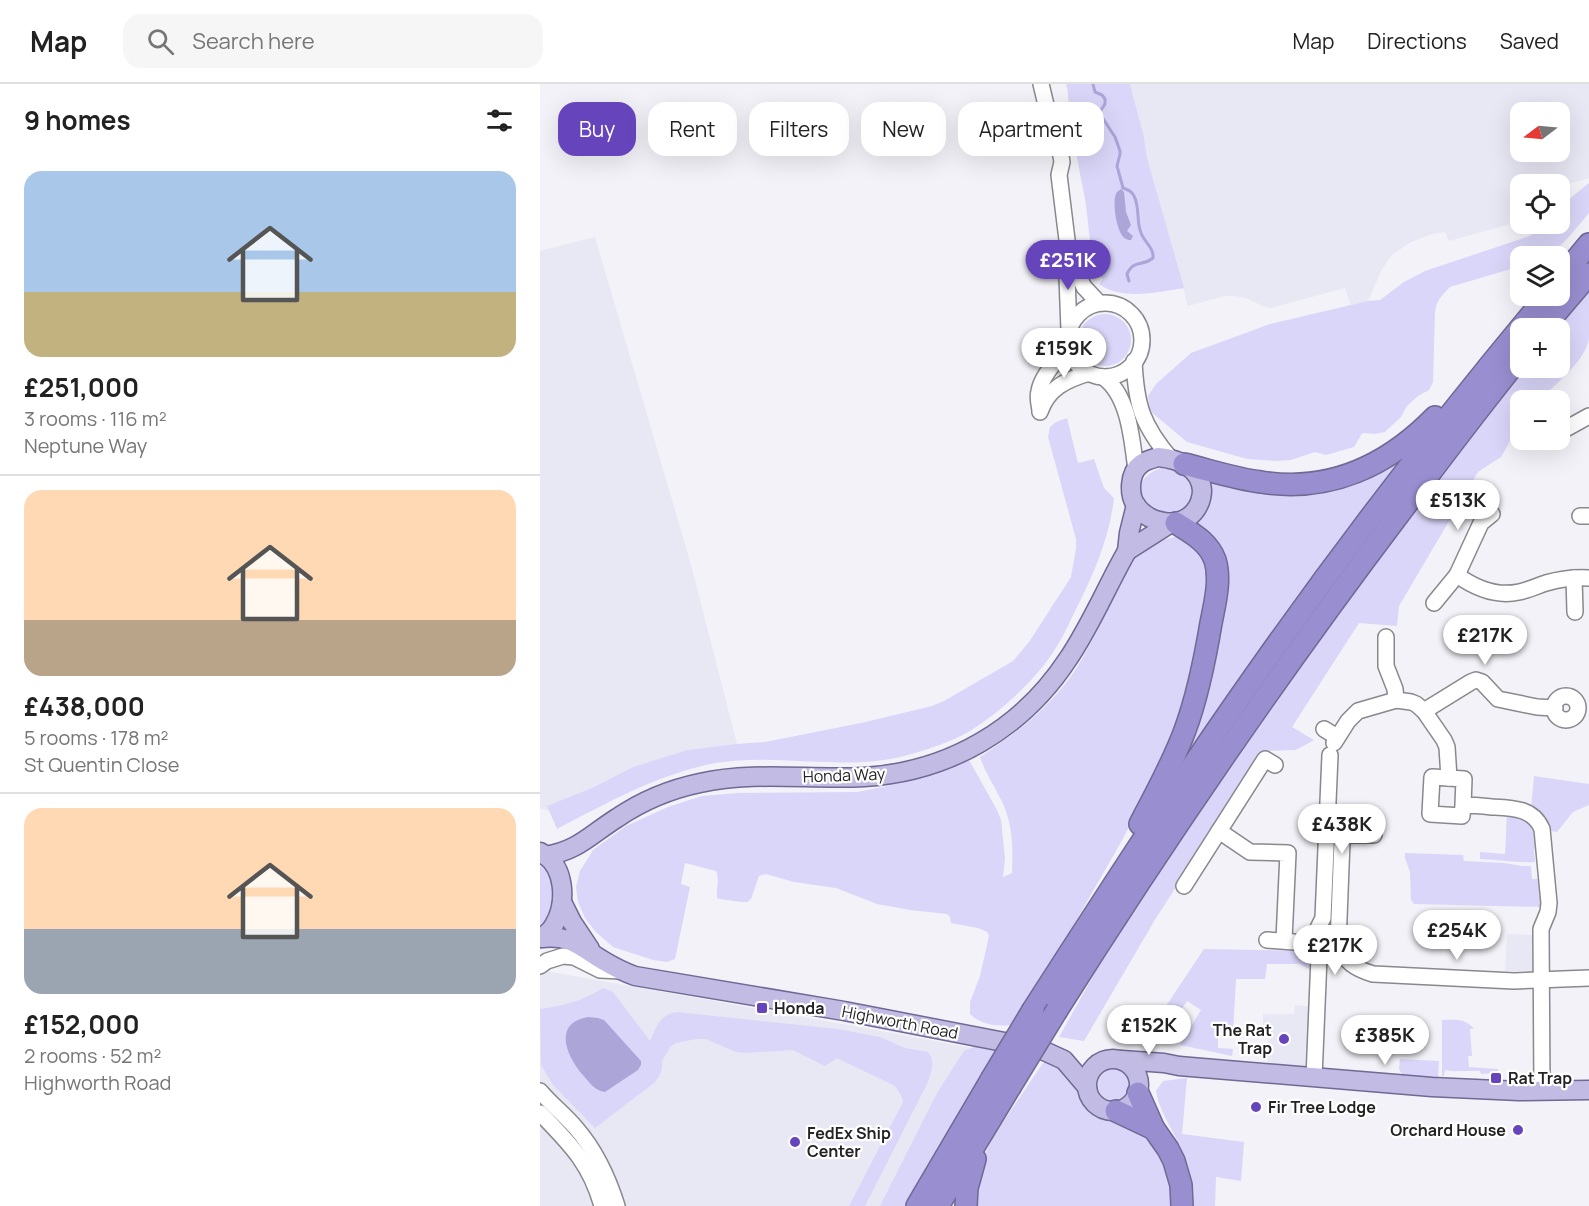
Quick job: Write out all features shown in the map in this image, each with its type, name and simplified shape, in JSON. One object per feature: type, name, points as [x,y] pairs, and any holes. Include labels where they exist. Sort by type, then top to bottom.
[{"type":"highway","points":[[1570,267],[1589,244]]},
{"type":"highway","points":[[1552,318],[1589,274]]},
{"type":"highway","points":[[966,1206],[972,1167],[991,1117],[1000,1083],[1033,1010],[1119,875],[1254,677],[1384,501],[1484,371],[1538,306]]},
{"type":"highway","points":[[917,1206],[1000,1083],[1057,1010],[1158,852],[1284,670],[1337,596],[1510,370]]},
{"type":"highway","points":[[1178,461],[1274,484],[1310,484],[1340,477],[1370,466],[1399,448],[1484,371]]},
{"type":"highway","points":[[1119,875],[1136,831],[1164,779],[1185,729],[1202,674],[1213,614],[1217,574],[1212,553],[1203,541],[1173,523]]},
{"type":"highway","points":[[1139,1089],[1154,1129],[1174,1161],[1181,1185],[1182,1206]]},
{"type":"highway","points":[[1116,1111],[1154,1129]]},
{"type":"highway","points":[[938,1206],[991,1117]]},
{"type":"main road","points":[[1158,457],[1178,461],[1195,472],[1199,478],[1202,496],[1198,506],[1185,520],[1173,523],[1153,519],[1132,499],[1132,479],[1136,470],[1142,463],[1158,457]]},
{"type":"main road","name":"Honda Way","points":[[543,854],[566,851],[635,807],[672,791],[698,784],[724,778],[746,777],[877,776],[931,764],[976,745],[1016,719],[1049,685],[1070,656],[1127,551],[1136,505]]},
{"type":"main road","name":"Honda Way","points":[[1127,551],[1173,523]]},
{"type":"main road","name":"Honda Way","points":[[561,880],[580,844]]},
{"type":"main road","points":[[541,938],[554,926],[562,902],[561,880],[558,872],[543,854]]},
{"type":"main road","name":"Highworth Road","points":[[562,902],[572,922],[595,956]]},
{"type":"main road","name":"Highworth Road","points":[[541,938],[554,936],[564,938],[624,971],[648,978],[844,1011],[1018,1044],[1040,1049],[1064,1060],[1103,1060]]},
{"type":"main road","points":[[1179,1066],[1155,1073],[1139,1089],[1132,1103],[1116,1111],[1106,1110],[1097,1105],[1090,1097],[1087,1087],[1087,1081],[1094,1066],[1103,1060],[1113,1058],[1432,1088],[1589,1090]]},
{"type":"main road","name":"Highworth Road","points":[[1064,1060],[1087,1087]]},
{"type":"main road","points":[[1122,1060],[1134,1068],[1138,1077],[1139,1089]]},
{"type":"street","points":[[1041,84],[1051,126],[1048,141],[1052,163],[1059,175],[1069,256],[1067,277],[1069,338],[1073,358],[1077,364],[1113,384],[1131,433],[1136,470]]},
{"type":"street","points":[[1069,256],[1084,286],[1099,303]]},
{"type":"street","points":[[1099,303],[1106,303],[1120,306],[1136,320],[1142,341],[1134,361],[1124,371],[1110,376],[1096,375],[1062,383],[1047,397],[1039,413],[1038,398],[1042,382],[1069,338],[1075,318],[1080,312],[1099,303]]},
{"type":"street","points":[[1134,361],[1137,397],[1141,411],[1156,440],[1178,461]]},
{"type":"street","points":[[1570,426],[1589,416]]},
{"type":"street","points":[[1434,603],[1457,575],[1481,523],[1492,514]]},
{"type":"street","points":[[1457,575],[1481,589],[1506,593],[1519,592],[1546,583],[1582,578],[1575,612]]},
{"type":"street","points":[[1386,637],[1386,666],[1395,689],[1396,700]]},
{"type":"street","points":[[1424,711],[1476,680],[1482,682],[1498,699],[1537,707],[1555,708],[1557,701],[1566,696],[1575,700],[1584,710]]},
{"type":"street","points":[[1310,944],[1323,918],[1331,741],[1358,711],[1396,700],[1411,702],[1424,711],[1440,732],[1447,747],[1449,778]]},
{"type":"street","points":[[1184,886],[1265,759],[1275,765]]},
{"type":"street","points":[[1432,777],[1464,779],[1463,805],[1462,816],[1430,814],[1432,777]]},
{"type":"street","points":[[1463,805],[1514,808],[1532,815],[1540,823],[1544,839],[1549,903],[1541,929],[1542,1090]]},
{"type":"street","points":[[1219,831],[1250,852],[1288,853],[1284,940]]},
{"type":"street","points":[[1374,835],[1346,835],[1342,839],[1338,944],[1346,960],[1358,969],[1373,974],[1514,981],[1589,978]]},
{"type":"street","points":[[1267,940],[1299,941],[1310,944],[1315,949],[1319,961],[1314,1078]]},
{"type":"street","points":[[540,966],[555,958],[568,956],[600,970],[624,971]]},
{"type":"street","points":[[540,1091],[574,1126],[592,1150],[605,1174],[617,1206]]},
{"type":"street","points":[[540,1113],[566,1138],[578,1154],[595,1184],[602,1206]]},
{"type":"shaded area","points":[[1066,84],[1130,84],[1147,158],[1184,288],[1129,294],[1108,289],[1099,284],[1103,279],[1098,272],[1092,252],[1077,156],[1104,156],[1104,102],[1068,102]]},
{"type":"shaded area","points":[[1130,84],[1589,84],[1589,178],[1570,183],[1570,174],[1510,174],[1510,224],[1449,241],[1445,232],[1411,242],[1392,255],[1382,269],[1368,301],[1351,305],[1345,288],[1271,308],[1234,296],[1224,296],[1188,306],[1147,158]]},
{"type":"shaded area","points":[[1589,183],[1589,213],[1560,246],[1510,246],[1510,269],[1450,287],[1442,295],[1435,311],[1433,382],[1429,390],[1407,406],[1401,417],[1385,432],[1363,433],[1354,447],[1326,455],[1315,452],[1291,460],[1247,459],[1187,442],[1150,411],[1148,396],[1156,384],[1191,353],[1270,324],[1380,300],[1404,282],[1425,271],[1533,234],[1570,234],[1570,198]]},
{"type":"shaded area","points":[[1121,189],[1124,192],[1126,212],[1131,225],[1127,231],[1133,236],[1131,240],[1120,232],[1116,217],[1115,196]]},
{"type":"shaded area","points":[[595,237],[691,565],[737,744],[687,750],[633,767],[594,787],[547,806],[550,811],[540,808],[540,251]]},
{"type":"shaded area","points":[[1589,288],[1589,339],[1587,347],[1570,370],[1570,318],[1564,318]]},
{"type":"shaded area","points":[[1100,314],[1110,314],[1124,321],[1131,340],[1124,359],[1110,366],[1100,366],[1090,362],[1083,355],[1079,345],[1079,335],[1083,325],[1090,318]]},
{"type":"shaded area","points":[[1516,378],[1562,378],[1549,390],[1510,390],[1510,441],[1501,457],[1478,472],[1399,606],[1397,626],[1359,623],[1292,727],[1314,740],[1296,750],[1264,751],[1156,918],[1084,1041],[1059,1037],[1152,878],[1208,794],[1391,536]]},
{"type":"shaded area","points":[[1067,418],[1078,463],[1094,459],[1104,488],[1114,498],[1109,525],[1092,576],[1050,658],[1018,693],[994,714],[970,731],[951,740],[928,749],[884,760],[842,763],[758,760],[716,763],[695,768],[654,781],[557,829],[547,806],[594,787],[633,767],[687,750],[765,742],[932,706],[1013,661],[1029,642],[1071,577],[1076,539],[1048,437],[1050,427]]},
{"type":"shaded area","points":[[1410,449],[1163,791],[1222,593],[1190,526],[1202,479],[1268,491]]},
{"type":"shaded area","points":[[1162,468],[1185,475],[1194,491],[1193,501],[1188,509],[1170,516],[1151,508],[1144,500],[1140,488],[1149,474]]},
{"type":"shaded area","points":[[1179,536],[1197,546],[1206,566],[1207,588],[1200,644],[1183,710],[1152,785],[1045,975],[1014,1024],[1002,1026],[990,1024],[970,1014],[970,1002],[980,976],[989,936],[987,932],[978,928],[951,923],[947,914],[877,904],[836,888],[794,882],[766,874],[759,876],[751,899],[747,902],[720,899],[717,898],[716,871],[685,863],[681,884],[690,887],[675,959],[667,962],[653,960],[613,947],[595,931],[585,918],[578,902],[576,887],[580,871],[593,850],[626,826],[668,807],[702,796],[738,793],[857,792],[931,774],[969,760],[1001,820],[1005,858],[1003,877],[1012,873],[1009,821],[980,757],[1028,722],[1069,679],[1089,646],[1134,558],[1155,543]]},
{"type":"shaded area","points":[[1534,776],[1589,784],[1589,805],[1573,812],[1557,832],[1550,831],[1542,815],[1531,809]]},
{"type":"shaded area","points":[[1507,814],[1522,816],[1534,827],[1537,842],[1534,850],[1535,862],[1480,859],[1480,852],[1505,854]]},
{"type":"shaded area","points":[[1405,853],[1463,855],[1464,861],[1531,866],[1532,879],[1539,879],[1542,907],[1414,904],[1411,900],[1410,872]]},
{"type":"shaded area","points":[[540,864],[551,876],[553,887],[547,921],[540,929]]},
{"type":"shaded area","points":[[1507,934],[1534,935],[1533,971],[1505,971]]},
{"type":"shaded area","points":[[1204,949],[1308,951],[1316,963],[1316,970],[1300,964],[1267,964],[1265,979],[1236,979],[1233,1034],[1218,1033],[1218,1048],[1233,1049],[1232,1056],[1180,1045],[1201,1010],[1187,1001],[1175,1020],[1162,1012]]},
{"type":"shaded area","points":[[540,970],[993,1052],[910,1206],[540,1206]]},
{"type":"shaded area","points":[[603,988],[613,992],[650,1041],[662,1019],[677,1012],[838,1029],[880,1037],[905,1048],[928,1052],[932,1063],[928,1082],[865,1206],[849,1206],[903,1102],[895,1086],[837,1058],[825,1066],[793,1050],[746,1053],[736,1052],[706,1039],[676,1043],[671,1046],[662,1061],[662,1069],[654,1083],[595,1128],[553,1085],[541,1065],[540,1009],[573,1002]],"holes":[[[641,1065],[638,1070],[605,1092],[598,1090],[589,1082]]]},
{"type":"shaded area","points":[[1295,1005],[1313,1007],[1309,1067],[1267,1064],[1269,1025],[1263,1025],[1263,1014],[1294,1014]]},
{"type":"shaded area","points":[[588,1017],[604,1020],[641,1061],[638,1070],[605,1092],[592,1086],[577,1068],[568,1050],[566,1033],[570,1026],[577,1020]]},
{"type":"shaded area","points":[[1442,1020],[1460,1020],[1471,1025],[1474,1029],[1470,1029],[1472,1056],[1468,1056],[1469,1067],[1498,1069],[1498,1073],[1481,1074],[1480,1071],[1445,1070],[1442,1076]]},
{"type":"shaded area","points":[[978,1045],[994,1048],[997,1051],[910,1206],[880,1206],[937,1093],[964,1051]]},
{"type":"shaded area","points":[[1400,1059],[1439,1061],[1438,1078],[1403,1076],[1399,1069]]},
{"type":"shaded area","points":[[1047,1062],[1072,1081],[1090,1109],[1129,1126],[1152,1144],[1167,1168],[1174,1206],[973,1206],[978,1169],[993,1137],[1043,1063]]},
{"type":"shaded area","points":[[1114,1069],[1126,1073],[1130,1085],[1126,1097],[1114,1101],[1102,1097],[1098,1085],[1102,1073]]},
{"type":"shaded area","points":[[1187,1078],[1182,1134],[1244,1142],[1241,1181],[1216,1177],[1215,1206],[1190,1206],[1191,1189],[1187,1164],[1161,1109],[1156,1091],[1163,1081]]},
{"type":"waterway","points":[[1093,84],[1095,92],[1105,99],[1100,114],[1115,137],[1120,151],[1117,166],[1123,188]]},
{"type":"waterway","points":[[1123,188],[1134,196],[1140,228],[1153,254],[1153,258],[1149,261],[1132,266],[1127,274],[1129,281]]},
{"type":"place","name":"Honda","points":[[762,1008]]},
{"type":"place","name":"The Rat Trap","points":[[1284,1039]]},
{"type":"place","name":"Rat Trap","points":[[1496,1078]]},
{"type":"place","name":"Fir Tree Lodge","points":[[1256,1107]]},
{"type":"place","name":"Orchard House","points":[[1518,1130]]},
{"type":"place","name":"FedEx Ship Center","points":[[795,1142]]}]
